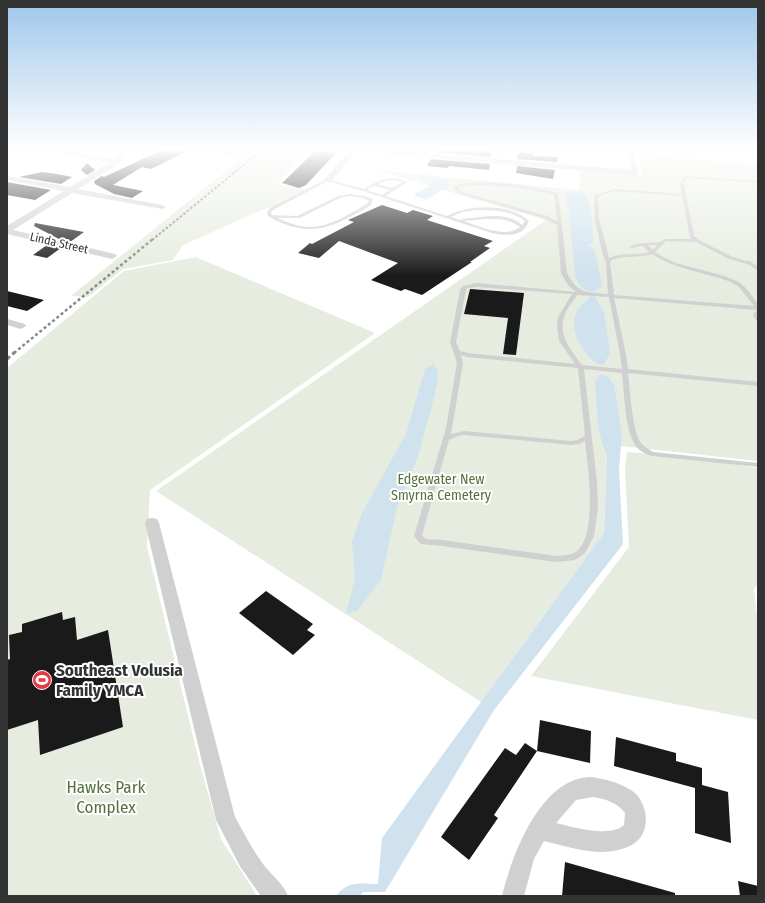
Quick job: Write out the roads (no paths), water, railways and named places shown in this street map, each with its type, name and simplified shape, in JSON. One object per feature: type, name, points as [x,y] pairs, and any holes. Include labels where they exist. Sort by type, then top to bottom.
[{"type":"street","points":[[7,231],[67,192]]},
{"type":"street","points":[[82,192],[162,207]]},
{"type":"street","name":"Linda Street","points":[[7,231],[112,256]]},
{"type":"street","points":[[7,322],[21,326]]},
{"type":"street","points":[[152,523],[226,820],[246,858],[270,890],[277,896]]},
{"type":"street","points":[[513,896],[520,867],[539,829]]},
{"type":"lane","points":[[270,216],[269,212],[273,208],[304,192]]},
{"type":"lane","points":[[371,192],[449,216],[492,232],[512,234],[523,228],[527,221],[523,216],[504,210],[485,209],[461,211],[449,216]]},
{"type":"lane","points":[[383,196],[389,192]]},
{"type":"lane","points":[[460,192],[544,217],[559,224]]},
{"type":"lane","points":[[551,192],[556,194],[557,199],[564,273],[570,284],[578,293]]},
{"type":"lane","points":[[607,192],[597,195],[597,219],[604,252],[608,263],[611,296],[623,354],[631,424],[636,441],[644,450],[652,454],[758,465]]},
{"type":"lane","points":[[644,192],[684,195],[692,237],[731,258],[750,264]]},
{"type":"lane","points":[[270,216],[290,224],[301,228],[314,229],[325,227],[369,205],[371,200],[364,197],[350,195],[338,197],[298,217],[290,224]]},
{"type":"lane","points":[[270,216],[298,217]]},
{"type":"lane","points":[[461,221],[498,218],[513,220],[520,224],[523,228]]},
{"type":"lane","points":[[631,248],[636,245],[645,245],[672,239],[697,241]]},
{"type":"lane","points":[[608,263],[610,259],[618,256],[645,255],[652,252],[661,242]]},
{"type":"lane","points":[[645,245],[652,252],[672,263],[733,281],[742,287],[758,308]]},
{"type":"lane","points":[[744,260],[758,269]]},
{"type":"lane","points":[[578,293],[562,317],[560,328],[562,341],[581,368],[588,437],[594,506],[590,536],[582,551],[572,558],[556,560],[442,543],[424,542],[418,536],[446,439],[459,360],[458,352],[453,342],[463,290],[468,286],[477,285],[578,293],[758,308]]},
{"type":"lane","points":[[758,312],[756,315],[758,319]]},
{"type":"lane","points":[[458,352],[467,355],[581,368],[624,370],[758,384]]},
{"type":"lane","points":[[459,360],[467,355]]},
{"type":"lane","points":[[449,424],[454,429],[464,434]]},
{"type":"lane","points":[[446,439],[456,434],[464,434],[571,443],[579,442],[588,437]]},
{"type":"water","points":[[418,192],[439,192],[426,200],[414,194]]},
{"type":"water","points":[[564,192],[584,192],[589,202],[594,242],[587,245],[595,250],[602,286],[594,291],[582,288],[575,276],[569,212],[566,201],[567,194]]},
{"type":"water","points":[[589,296],[595,296],[604,312],[610,354],[603,365],[596,363],[588,355],[577,339],[575,332],[574,324],[577,311],[589,299]]},
{"type":"water","points":[[433,364],[437,369],[438,380],[418,456],[397,507],[381,580],[357,611],[346,614],[355,578],[352,542],[362,513],[406,434],[425,369]]},
{"type":"water","points":[[601,374],[609,378],[614,385],[622,436],[619,468],[623,544],[494,710],[385,892],[363,892],[360,896],[336,896],[350,885],[378,884],[382,838],[604,533],[607,454],[599,430],[595,386],[596,380]]},
{"type":"railway","points":[[152,240],[210,192]]},
{"type":"railway","points":[[14,353],[153,239]]},
{"type":"railway","points":[[7,359],[15,352]]},
{"type":"place","name":"Southeast Volusia Family YMCA","points":[[42,680]]},
{"type":"park label","name":"Edgewater New Smyrna Cemetery","points":[[441,488]]},
{"type":"park label","name":"Hawks Park Complex","points":[[106,797]]}]
